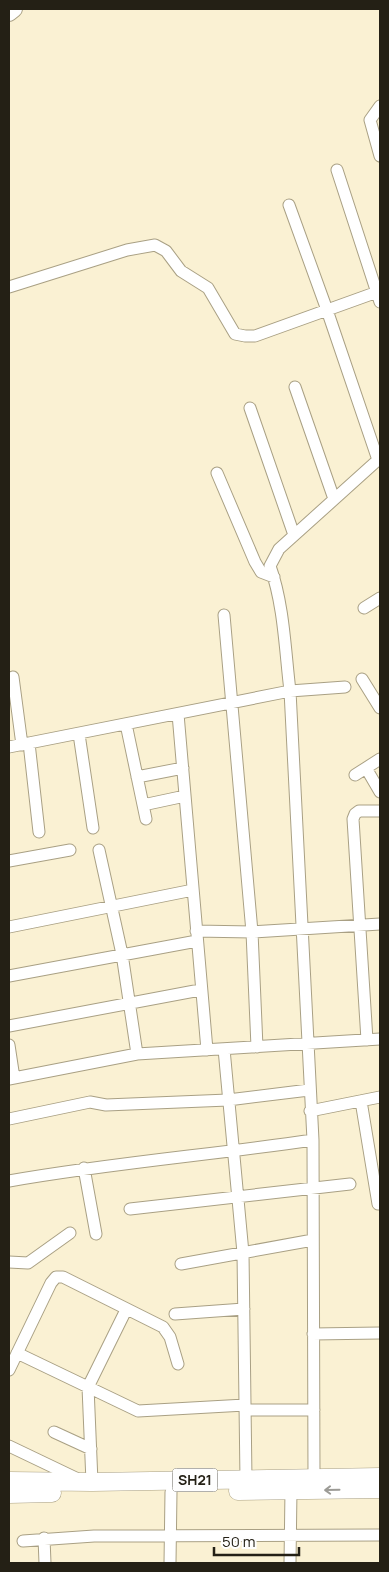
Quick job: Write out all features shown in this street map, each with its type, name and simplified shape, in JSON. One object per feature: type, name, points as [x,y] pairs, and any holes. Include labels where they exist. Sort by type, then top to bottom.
[{"type":"main road","name":"SH21","points":[[9,1494],[30,1487],[88,1482],[380,1477]]},
{"type":"main road","name":"SH21","points":[[9,1481],[30,1487],[170,1492],[380,1489]]},
{"type":"street","points":[[9,13],[14,9]]},
{"type":"street","points":[[380,106],[370,120],[380,156]]},
{"type":"street","points":[[9,287],[127,250],[155,246],[166,251],[181,270],[208,288],[235,334],[255,336],[327,310],[379,295],[337,170]]},
{"type":"street","points":[[288,205],[379,459],[294,535],[273,556],[270,566],[274,577],[290,691],[310,1111],[313,1140],[314,1477]]},
{"type":"street","points":[[295,387],[334,499]]},
{"type":"street","points":[[250,408],[294,535]]},
{"type":"street","points":[[216,473],[255,562],[261,572],[274,577]]},
{"type":"street","points":[[364,608],[380,598]]},
{"type":"street","points":[[224,615],[252,932],[257,1047]]},
{"type":"street","points":[[13,677],[39,832]]},
{"type":"street","points":[[362,679],[380,708]]},
{"type":"street","points":[[9,747],[290,691],[345,687]]},
{"type":"street","points":[[178,714],[200,990],[207,1050]]},
{"type":"street","points":[[126,724],[146,819]]},
{"type":"street","points":[[79,734],[93,828]]},
{"type":"street","points":[[355,775],[380,759]]},
{"type":"street","points":[[137,776],[183,768]]},
{"type":"street","points":[[366,768],[380,792]]},
{"type":"street","points":[[143,805],[185,796]]},
{"type":"street","points":[[367,1040],[362,926],[353,819],[354,814],[359,811],[380,811]]},
{"type":"street","points":[[9,861],[70,850]]},
{"type":"street","points":[[99,850],[122,954],[137,1054]]},
{"type":"street","points":[[9,927],[193,890]]},
{"type":"street","points":[[9,976],[122,954],[197,936],[380,924]]},
{"type":"street","points":[[9,1026],[200,990]]},
{"type":"street","points":[[9,1045],[12,1079],[137,1054],[380,1039]]},
{"type":"street","points":[[224,1049],[243,1253],[246,1479]]},
{"type":"street","points":[[9,1119],[90,1102],[106,1105],[228,1100],[309,1090]]},
{"type":"street","points":[[310,1111],[380,1097]]},
{"type":"street","points":[[362,1101],[378,1204]]},
{"type":"street","points":[[9,1181],[84,1168],[234,1152],[313,1140]]},
{"type":"street","points":[[84,1168],[96,1234]]},
{"type":"street","points":[[130,1209],[350,1184]]},
{"type":"street","points":[[9,1262],[28,1263],[70,1233]]},
{"type":"street","points":[[182,1264],[313,1240]]},
{"type":"street","points":[[9,1370],[14,1356],[56,1277],[63,1277],[163,1328],[170,1337],[178,1364]]},
{"type":"street","points":[[175,1314],[244,1309]]},
{"type":"street","points":[[9,1446],[88,1482],[91,1449],[88,1387],[126,1310]]},
{"type":"street","points":[[313,1334],[380,1333]]},
{"type":"street","points":[[14,1356],[88,1387],[138,1411],[245,1408],[314,1410]]},
{"type":"street","points":[[54,1432],[91,1449]]},
{"type":"street","points":[[290,1563],[291,1490]]},
{"type":"street","points":[[170,1492],[170,1563]]},
{"type":"street","points":[[23,1540],[94,1536],[380,1536]]},
{"type":"street","points":[[44,1538],[45,1563]]}]
